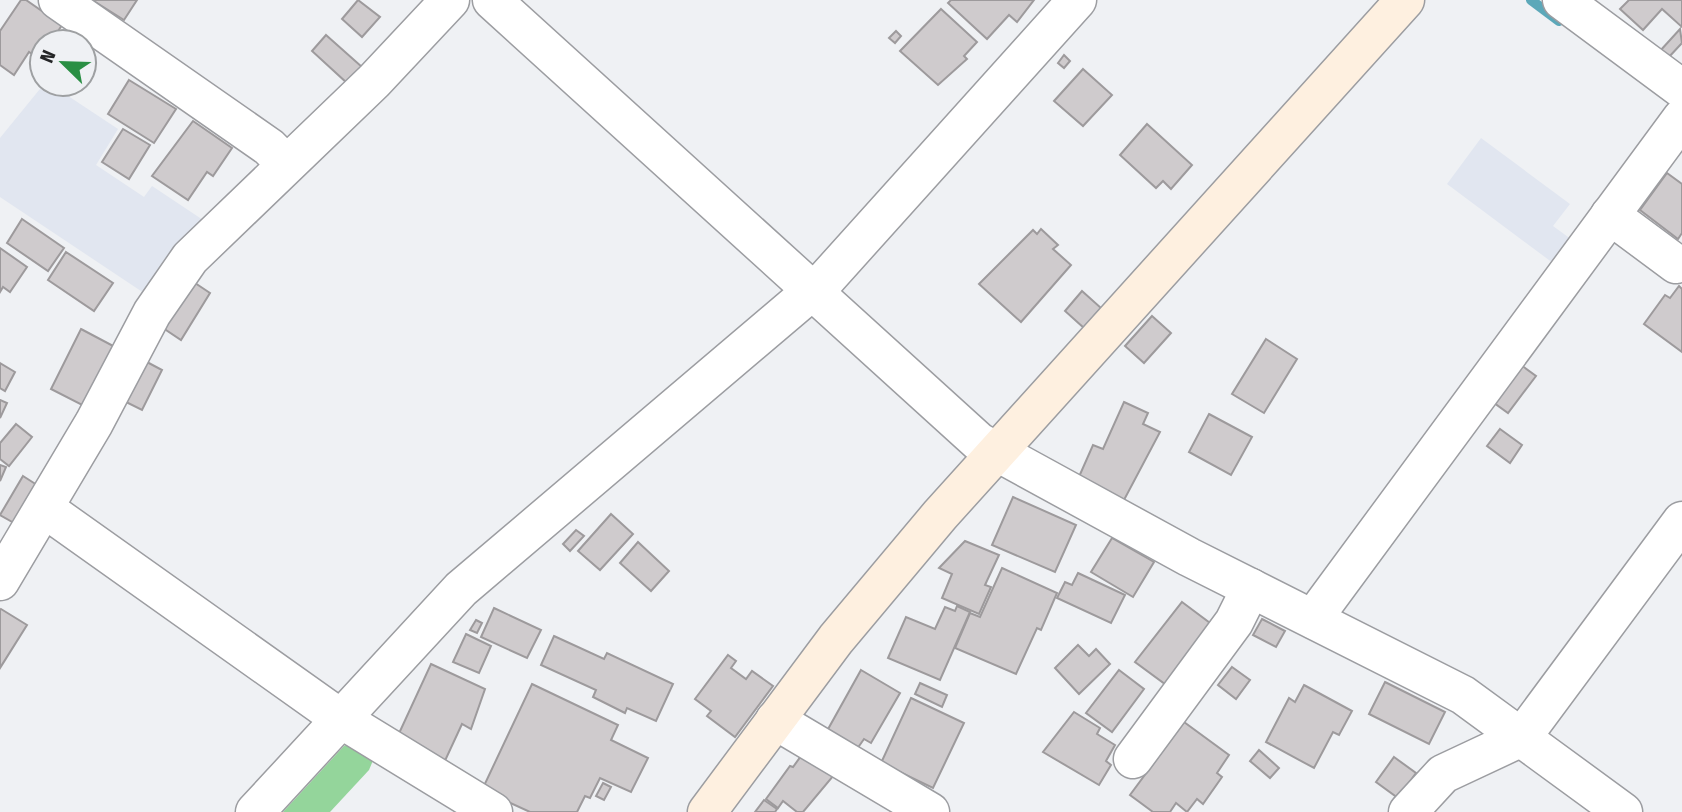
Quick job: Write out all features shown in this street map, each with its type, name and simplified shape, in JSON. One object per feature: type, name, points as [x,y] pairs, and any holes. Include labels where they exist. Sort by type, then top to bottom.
[{"type":"street","points":[[58,0],[269,147],[286,164]]},
{"type":"street","points":[[0,581],[44,509],[170,285],[212,234],[374,81],[450,0]]},
{"type":"street","points":[[492,0],[979,442],[1251,588],[1445,684],[1623,812]]},
{"type":"street","points":[[255,812],[461,589],[826,279],[1077,0]]},
{"type":"street","points":[[706,812],[888,576],[1405,0]]},
{"type":"street","points":[[1562,0],[1682,89]]},
{"type":"street","points":[[1315,620],[1323,605],[1682,118]]},
{"type":"street","points":[[1610,215],[1676,264]]},
{"type":"street","points":[[44,509],[341,719],[493,812]]},
{"type":"street","points":[[1408,812],[1443,775],[1522,737],[1682,521]]},
{"type":"street","points":[[1133,759],[1234,622],[1251,588]]},
{"type":"street","points":[[775,720],[930,812]]},
{"type":"shaded area","points":[[33,98],[71,98],[118,129],[96,165],[144,197],[152,186],[206,222],[147,295],[0,197],[0,138]]},
{"type":"shaded area","points":[[1481,138],[1570,204],[1553,226],[1579,245],[1561,269],[1447,184]]},
{"type":"green space","points":[[357,741],[374,758],[369,770],[330,812],[283,812],[344,746]]},
{"type":"building","points":[[21,0],[26,0],[62,25],[60,28],[28,28],[28,54],[14,75],[0,65],[0,31]]},
{"type":"building","points":[[92,0],[137,0],[124,20]]},
{"type":"building","points":[[358,0],[380,17],[362,37],[342,19]]},
{"type":"building","points":[[951,0],[1034,0],[1017,22],[1009,15],[987,39],[948,3]]},
{"type":"building","points":[[1629,0],[1682,0],[1682,27],[1662,9],[1643,30],[1620,9]]},
{"type":"building","points":[[941,9],[977,42],[964,56],[967,59],[938,85],[900,51]]},
{"type":"building","points":[[1680,29],[1682,43],[1668,58],[1660,51]]},
{"type":"building","points":[[896,31],[901,36],[895,43],[889,38]]},
{"type":"building","points":[[326,35],[362,67],[347,83],[312,51]]},
{"type":"building","points":[[1064,55],[1070,61],[1064,68],[1058,63]]},
{"type":"building","points":[[1083,69],[1112,95],[1083,126],[1054,101]]},
{"type":"building","points":[[129,80],[176,109],[154,143],[108,114]]},
{"type":"building","points":[[193,121],[232,148],[213,176],[207,172],[188,200],[152,176]]},
{"type":"building","points":[[1147,124],[1192,165],[1171,189],[1163,181],[1156,188],[1120,155]]},
{"type":"building","points":[[123,129],[150,145],[129,179],[102,162]]},
{"type":"building","points":[[1667,173],[1682,184],[1682,233],[1678,239],[1640,210]]},
{"type":"building","points":[[22,219],[64,248],[48,271],[7,243]]},
{"type":"building","points":[[1041,229],[1058,245],[1053,249],[1071,265],[1021,322],[979,284],[1033,230],[1037,234]]},
{"type":"building","points":[[0,248],[27,267],[10,292],[3,287],[0,292]]},
{"type":"building","points":[[66,252],[113,283],[94,311],[48,280]]},
{"type":"building","points":[[192,281],[210,293],[181,340],[163,328]]},
{"type":"building","points":[[1679,286],[1682,289],[1682,352],[1644,324],[1665,295],[1670,298]]},
{"type":"building","points":[[1082,291],[1101,308],[1084,328],[1065,311]]},
{"type":"building","points":[[1152,316],[1171,333],[1144,363],[1125,346]]},
{"type":"building","points":[[81,329],[117,348],[88,408],[51,389]]},
{"type":"building","points":[[1266,339],[1297,359],[1264,413],[1232,394]]},
{"type":"building","points":[[145,361],[162,370],[142,410],[124,401]]},
{"type":"building","points":[[1517,362],[1536,376],[1508,413],[1490,400]]},
{"type":"building","points":[[0,363],[15,372],[5,391],[0,388]]},
{"type":"building","points":[[0,400],[7,403],[0,418]]},
{"type":"building","points":[[1124,402],[1148,413],[1143,424],[1160,432],[1124,500],[1078,479],[1093,445],[1103,449]]},
{"type":"building","points":[[1209,414],[1252,437],[1231,475],[1189,452]]},
{"type":"building","points":[[16,424],[32,437],[9,466],[0,459],[0,443]]},
{"type":"building","points":[[1500,429],[1522,445],[1510,463],[1487,446]]},
{"type":"building","points":[[0,465],[6,467],[0,481]]},
{"type":"building","points":[[23,476],[37,485],[14,523],[0,515]]},
{"type":"building","points":[[1013,497],[1076,525],[1055,572],[992,545]]},
{"type":"building","points":[[611,514],[633,534],[600,570],[578,551]]},
{"type":"building","points":[[576,530],[584,536],[570,551],[563,544]]},
{"type":"building","points":[[1112,538],[1154,562],[1133,597],[1091,572]]},
{"type":"building","points":[[965,541],[999,555],[985,585],[991,587],[979,614],[942,598],[952,574],[939,568]]},
{"type":"building","points":[[638,542],[669,571],[651,591],[620,563]]},
{"type":"building","points":[[1002,568],[1057,593],[1041,630],[1037,628],[1016,674],[955,648],[970,613],[980,617]]},
{"type":"building","points":[[1078,573],[1125,595],[1111,623],[1057,598],[1065,582],[1072,585]]},
{"type":"building","points":[[1182,602],[1214,626],[1169,687],[1135,662]]},
{"type":"building","points":[[957,606],[970,612],[940,680],[888,658],[906,617],[935,629],[945,607],[955,611]]},
{"type":"building","points":[[494,608],[541,630],[527,658],[481,637]]},
{"type":"building","points":[[0,610],[27,625],[0,668]]},
{"type":"building","points":[[1262,619],[1285,631],[1276,647],[1253,635]]},
{"type":"building","points":[[476,620],[482,623],[477,633],[470,630]]},
{"type":"building","points":[[466,634],[491,646],[479,673],[453,662]]},
{"type":"building","points":[[554,636],[604,659],[607,653],[673,684],[656,721],[627,708],[625,713],[593,697],[596,690],[541,665]]},
{"type":"building","points":[[1078,645],[1089,656],[1096,649],[1110,664],[1079,694],[1055,668]]},
{"type":"building","points":[[728,655],[736,661],[731,668],[746,679],[752,671],[773,686],[735,737],[707,716],[711,711],[695,699]]},
{"type":"building","points":[[431,664],[485,689],[471,729],[462,724],[443,765],[395,742]]},
{"type":"building","points":[[1232,667],[1250,680],[1236,699],[1218,685]]},
{"type":"building","points":[[861,670],[900,693],[871,743],[864,739],[857,749],[827,731]]},
{"type":"building","points":[[1119,670],[1144,689],[1112,732],[1086,713]]},
{"type":"building","points":[[1385,682],[1445,712],[1429,744],[1369,714]]},
{"type":"building","points":[[920,683],[947,695],[942,707],[915,694]]},
{"type":"building","points":[[532,684],[618,725],[611,740],[648,758],[631,792],[600,778],[590,798],[585,796],[577,812],[530,812],[482,790]]},
{"type":"building","points":[[1304,685],[1352,711],[1339,735],[1333,732],[1314,768],[1266,742],[1289,698],[1295,702]]},
{"type":"building","points":[[911,698],[964,723],[933,788],[881,763]]},
{"type":"building","points":[[1074,712],[1100,728],[1097,734],[1115,745],[1106,761],[1111,765],[1099,785],[1043,752]]},
{"type":"building","points":[[1184,722],[1229,755],[1217,773],[1222,777],[1203,804],[1197,799],[1187,812],[1176,803],[1170,812],[1153,812],[1130,795]]},
{"type":"building","points":[[1259,750],[1279,768],[1270,778],[1250,761]]},
{"type":"building","points":[[804,752],[834,775],[803,812],[797,812],[783,801],[778,808],[766,799]]},
{"type":"building","points":[[1394,757],[1416,773],[1398,798],[1376,782]]},
{"type":"building","points":[[603,783],[611,787],[604,800],[596,796]]},
{"type":"building","points":[[764,800],[777,809],[775,812],[755,812]]},
{"type":"waterway","points":[[1531,0],[1559,21]]}]
